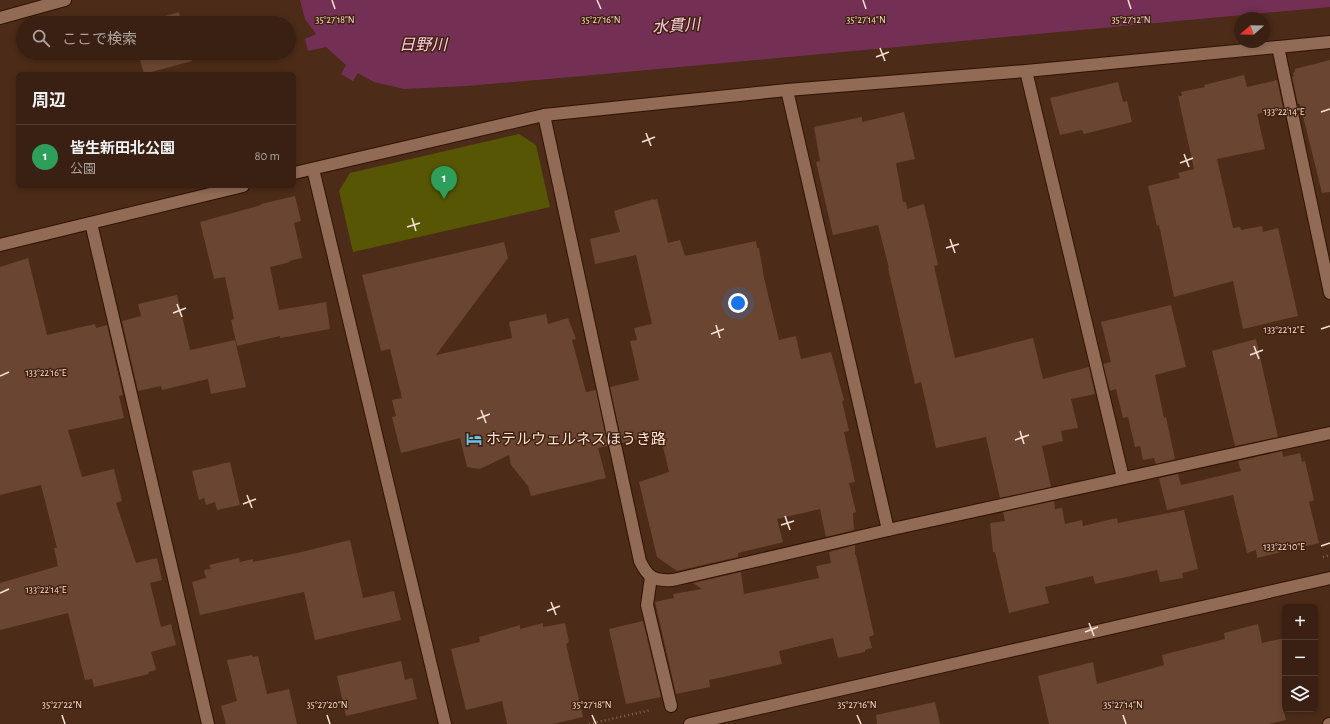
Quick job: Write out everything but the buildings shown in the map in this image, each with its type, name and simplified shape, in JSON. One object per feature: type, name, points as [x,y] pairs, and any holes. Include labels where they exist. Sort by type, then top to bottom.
[{"type":"street","points":[[0,18],[65,0]]},
{"type":"street","points":[[296,173],[544,115],[787,90],[1026,71],[1330,42]]},
{"type":"street","points":[[1278,47],[1325,243],[1330,293]]},
{"type":"street","points":[[1026,71],[1122,478]]},
{"type":"street","points":[[787,90],[888,530]]},
{"type":"street","points":[[544,115],[640,561],[645,571],[651,577],[659,581],[673,580],[888,530],[1330,432]]},
{"type":"street","points":[[313,169],[445,724]]},
{"type":"street","points":[[0,246],[234,188]]},
{"type":"street","points":[[91,223],[208,724]]},
{"type":"street","points":[[651,577],[647,605],[671,706]]},
{"type":"street","points":[[690,724],[1330,578]]},
{"type":"shaded area","points":[[519,134],[536,145],[550,207],[353,252],[339,191],[350,173]]},
{"type":"water","points":[[300,0],[1330,0],[1330,7],[1270,13],[1234,12],[1234,16],[582,76],[467,86],[404,89],[374,82],[358,73],[353,81],[341,74],[346,65],[326,47],[308,51],[305,39],[316,34],[305,19]]},
{"type":"place","name":"皆生新田北公園","points":[[444,199]]},
{"type":"place","name":"ホテルウェルネスほうき路","points":[[474,439]]},
{"type":"water label","name":"水貫川","points":[[676,25]]},
{"type":"water label","name":"日野川","points":[[423,44]]}]
